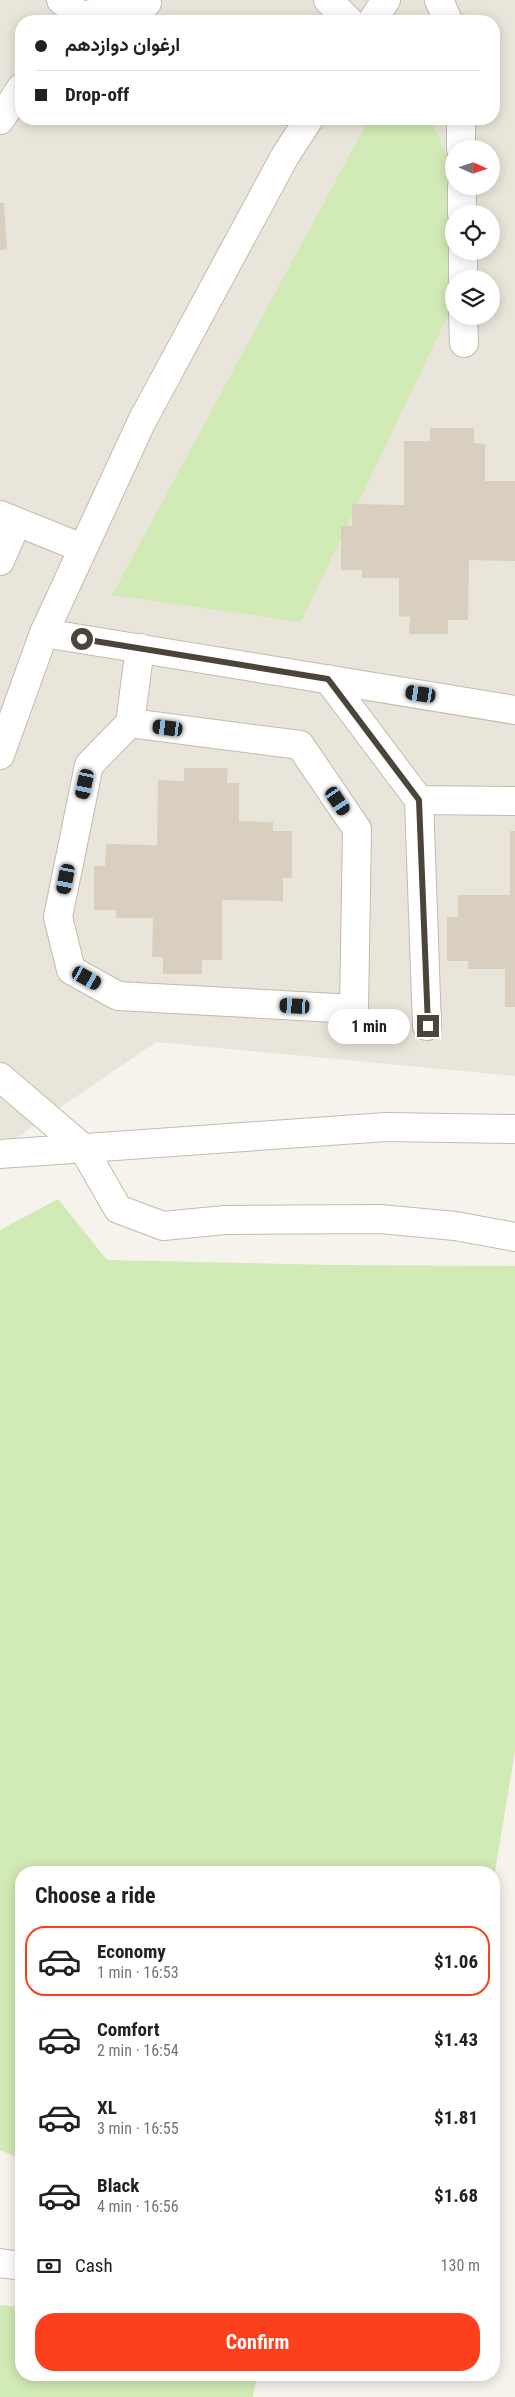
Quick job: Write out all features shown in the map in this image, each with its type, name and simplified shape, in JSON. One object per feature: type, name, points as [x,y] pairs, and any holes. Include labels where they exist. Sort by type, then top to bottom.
[{"type":"street","points":[[328,0],[344,15]]},
{"type":"street","points":[[376,15],[386,0]]},
{"type":"street","points":[[439,0],[445,15]]},
{"type":"street","points":[[73,12],[152,1]]},
{"type":"street","points":[[0,120],[15,97]]},
{"type":"street","points":[[0,755],[44,632],[142,421],[285,156],[305,125]]},
{"type":"street","points":[[461,125],[461,140]]},
{"type":"street","points":[[0,561],[9,519],[82,548]]},
{"type":"street","points":[[44,632],[515,710]]},
{"type":"street","points":[[130,723],[300,745],[357,829],[354,1009],[118,996],[71,970],[58,917],[89,765],[130,723],[140,648]]},
{"type":"street","points":[[328,679],[419,800],[428,1026]]},
{"type":"street","points":[[419,800],[515,802]]},
{"type":"street","points":[[0,1077],[83,1148],[118,1209],[163,1226],[225,1220],[380,1219],[455,1226],[515,1237]]},
{"type":"street","points":[[0,1154],[386,1127],[515,1129]]},
{"type":"street","points":[[0,2263],[15,2265]]},
{"type":"shaded area","points":[[0,0],[515,0],[515,1076],[156,1042],[0,1149]]},
{"type":"green space","points":[[366,125],[434,125],[445,152],[445,195],[454,195],[454,205],[445,205],[445,260],[474,260],[469,270],[445,270],[445,322],[301,622],[112,595]]},
{"type":"green space","points":[[58,1199],[107,1260],[334,1265],[515,1266],[515,1752],[496,1866],[15,1866],[15,2156],[0,2150],[0,1230]]},
{"type":"green space","points":[[0,2305],[15,2306],[15,2381],[256,2381],[253,2397],[0,2397]]},
{"type":"building","points":[[0,203],[4,203],[7,249],[0,250]]},
{"type":"building","points":[[430,428],[474,428],[474,443],[485,444],[485,481],[515,481],[515,561],[469,560],[468,620],[448,620],[448,634],[409,634],[410,617],[399,616],[399,578],[362,578],[362,570],[341,570],[341,526],[352,526],[352,504],[404,505],[404,441],[430,441]]},
{"type":"building","points":[[184,768],[228,768],[227,783],[239,783],[239,821],[273,822],[273,831],[292,831],[292,878],[283,878],[283,901],[222,900],[222,960],[202,960],[202,974],[163,974],[163,957],[152,957],[153,918],[116,918],[116,910],[94,910],[94,866],[105,866],[106,844],[157,845],[158,780],[184,781]]},
{"type":"building","points":[[510,831],[515,831],[515,1007],[505,1007],[505,969],[468,969],[468,961],[447,961],[447,917],[458,917],[458,895],[510,895]]},
{"type":"route","points":[[82,639],[328,679],[419,800],[428,1026]]}]
